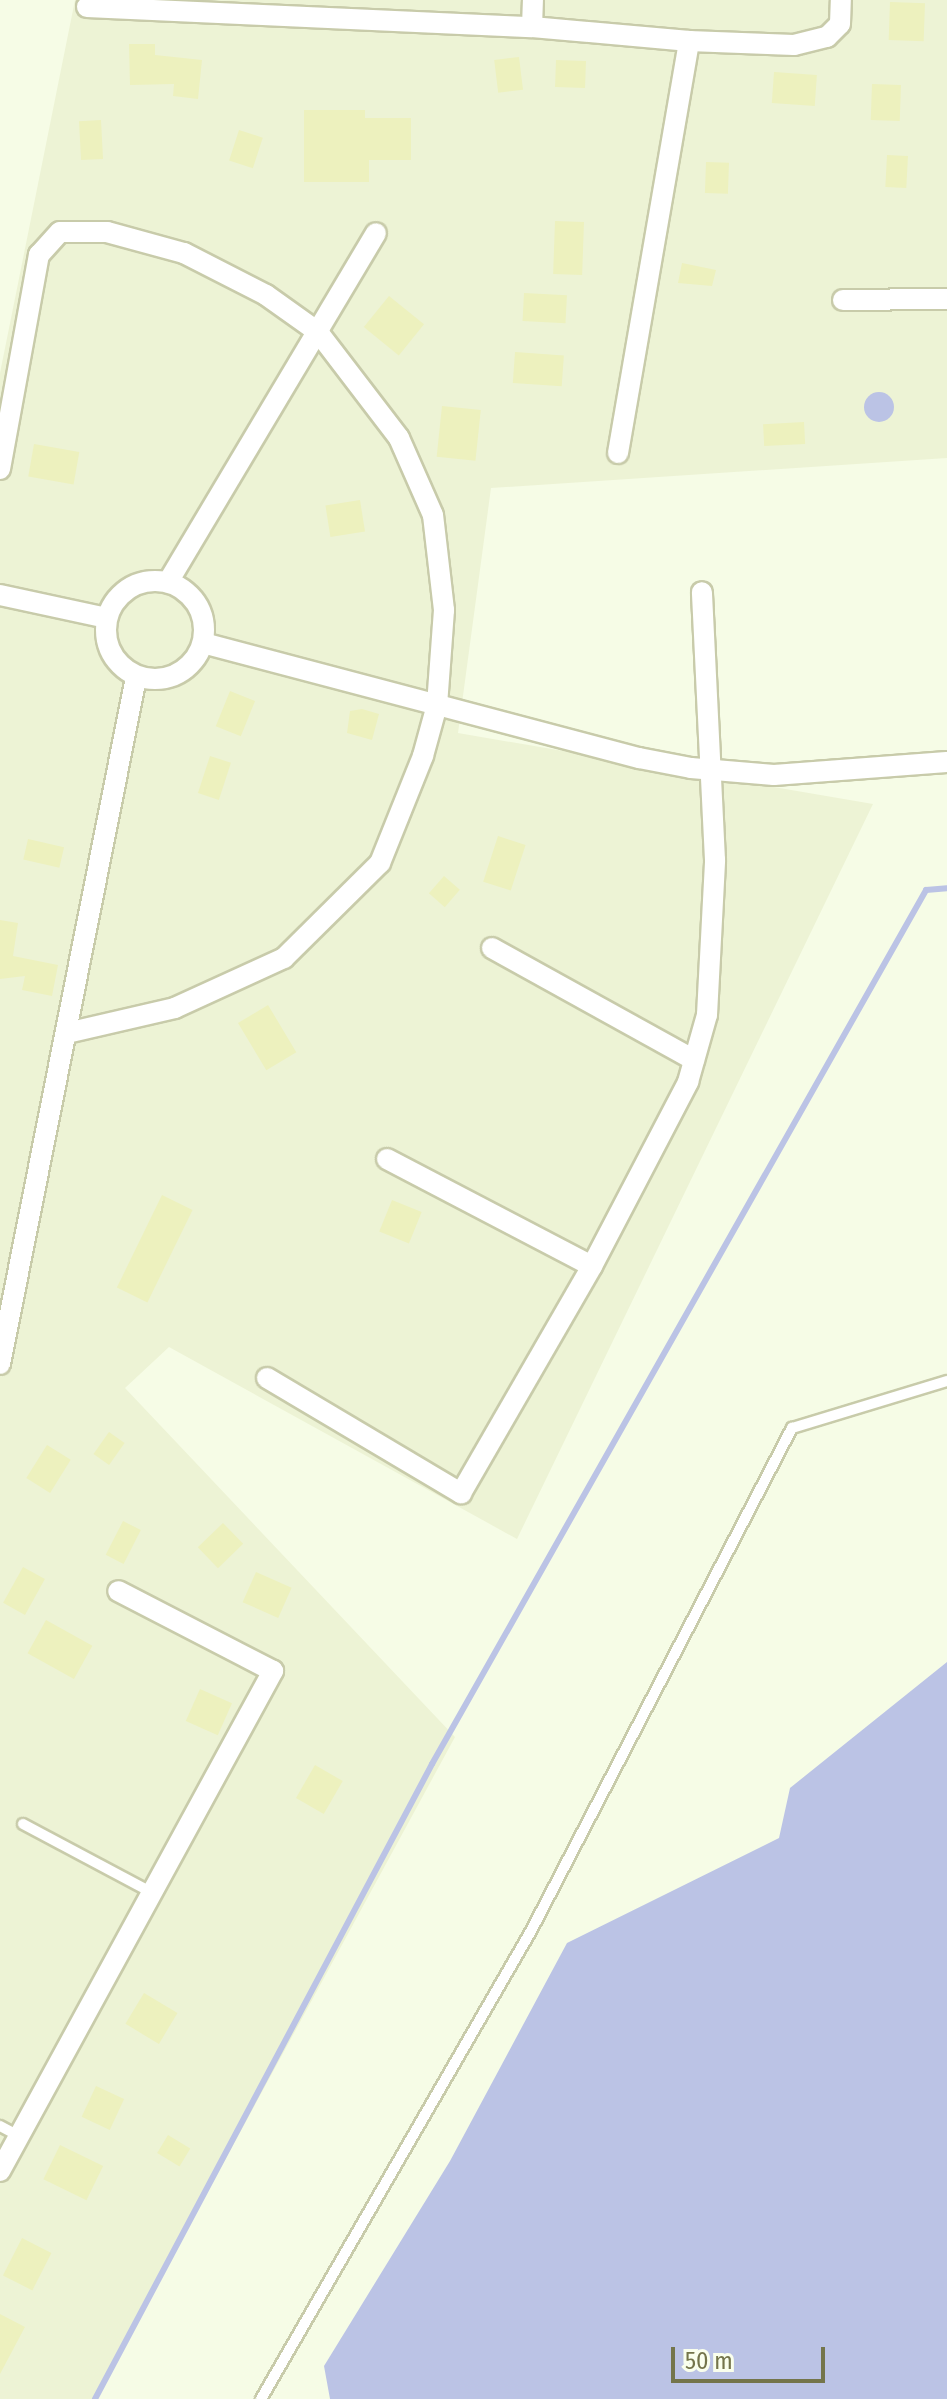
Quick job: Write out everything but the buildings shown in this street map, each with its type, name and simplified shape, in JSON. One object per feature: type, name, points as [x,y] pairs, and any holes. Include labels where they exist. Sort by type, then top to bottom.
[{"type":"street","points":[[532,27],[533,0]]},
{"type":"street","points":[[87,7],[246,7],[689,41],[794,45],[827,37],[840,24],[841,0]]},
{"type":"street","points":[[618,453],[689,41]]},
{"type":"street","points":[[0,469],[39,255],[60,232],[107,232],[184,253],[266,295],[318,332],[399,438],[433,515],[444,610],[437,705],[423,756],[380,863],[284,958],[175,1008],[67,1033]]},
{"type":"street","points":[[168,582],[376,233]]},
{"type":"street","points":[[843,300],[947,299]]},
{"type":"street","points":[[142,582],[168,582],[190,595],[203,617],[203,643],[189,667],[164,680],[136,677],[110,653],[106,618],[119,595],[142,582]]},
{"type":"street","points":[[267,1378],[461,1493],[592,1266],[688,1082],[707,1015],[713,769],[702,592]]},
{"type":"street","points":[[0,595],[106,618]]},
{"type":"street","points":[[203,643],[639,758],[774,775],[947,762]]},
{"type":"street","points":[[0,1364],[136,677]]},
{"type":"street","points":[[492,948],[694,1060]]},
{"type":"street","points":[[387,1159],[592,1266]]},
{"type":"street","points":[[0,2171],[155,1894],[273,1671],[118,1591]]},
{"type":"lane","points":[[261,2399],[531,1931],[792,1428],[947,1381]]},
{"type":"lane","points":[[23,1824],[155,1894]]},
{"type":"lane","points":[[0,2126],[19,2136]]},
{"type":"shaded area","points":[[75,0],[947,0],[947,458],[491,488],[458,733],[873,804],[517,1539],[169,1347],[125,1388],[455,1737],[95,2399],[0,2399],[0,373]]},
{"type":"water","points":[[879,392],[885,393],[893,401],[893,413],[885,421],[879,422],[873,421],[865,413],[864,407],[865,401],[873,393]]},
{"type":"water","points":[[947,1662],[947,2399],[330,2399],[324,2366],[450,2161],[567,1943],[779,1838],[790,1788]]},
{"type":"waterway","points":[[95,2399],[432,1764],[926,890],[947,888]]}]
